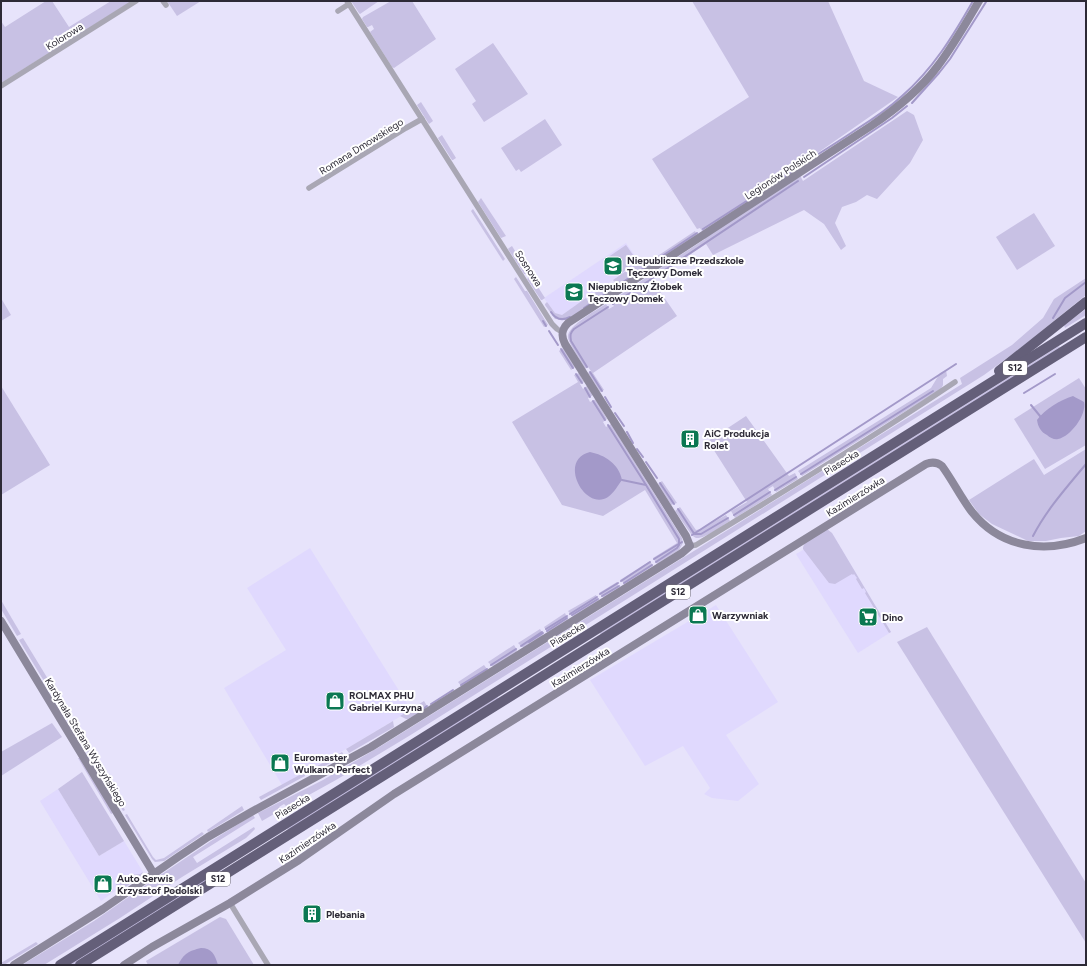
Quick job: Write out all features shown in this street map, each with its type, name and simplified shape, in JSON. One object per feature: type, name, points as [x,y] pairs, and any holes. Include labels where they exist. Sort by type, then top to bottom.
[{"type":"highway","points":[[943,413],[1007,365],[1086,302]]},
{"type":"highway","name":"Piasecka","points":[[60,965],[1086,323]]},
{"type":"highway","name":"S12","points":[[80,965],[1086,337]]},
{"type":"street","name":"Kolorowa","points":[[1,86],[136,1]]},
{"type":"street","name":"Legionów Polskich","points":[[562,332],[565,326],[871,126],[900,104],[918,88],[938,66],[979,1]]},
{"type":"street","name":"Sosnowa","points":[[348,2],[552,324],[562,332],[565,344],[686,536],[690,546]]},
{"type":"street","points":[[338,11],[348,2]]},
{"type":"street","name":"Romana Dmowskiego","points":[[309,188],[422,119]]},
{"type":"street","points":[[14,965],[103,909],[227,826],[371,747],[603,603],[682,553],[690,546],[696,545],[801,481],[906,415],[955,382]]},
{"type":"street","name":"Kazimierzówka","points":[[230,903],[299,860],[394,794],[926,464],[931,462],[940,464],[972,512],[989,529],[1000,536],[1024,544],[1046,547],[1064,545],[1086,538]]},
{"type":"street","name":"Kardynała Stefana Wyszyńskiego","points":[[1,621],[154,874]]},
{"type":"street","points":[[124,965],[152,947],[230,903],[268,965]]},
{"type":"shaded area","points":[[46,1],[52,1],[69,27],[111,1],[132,1],[1,83],[1,21],[5,27]]},
{"type":"shaded area","points":[[167,1],[201,1],[177,16]]},
{"type":"shaded area","points":[[351,1],[379,1],[360,14]]},
{"type":"shaded area","points":[[391,1],[412,1],[436,39],[394,68],[370,32],[374,29],[372,25],[367,27],[362,19]]},
{"type":"shaded area","points":[[692,1],[828,1],[864,81],[898,97],[796,168],[803,181],[907,111],[914,115],[923,140],[910,163],[877,199],[867,195],[856,202],[842,207],[835,223],[846,246],[841,250],[824,224],[804,210],[713,255],[706,244],[652,280],[677,316],[593,373],[604,390],[600,392],[588,373],[591,371],[588,367],[585,369],[569,341],[569,333],[572,328],[606,304],[609,309],[614,306],[611,301],[628,290],[631,294],[635,291],[632,287],[705,239],[702,231],[700,228],[697,229],[652,159],[749,97]]},
{"type":"shaded area","points":[[493,43],[528,94],[484,122],[472,104],[476,101],[455,69]]},
{"type":"shaded area","points":[[421,102],[433,121],[429,124],[417,105]]},
{"type":"shaded area","points":[[545,119],[562,145],[521,172],[519,169],[516,171],[501,148]]},
{"type":"shaded area","points":[[442,135],[456,158],[453,160],[438,138]]},
{"type":"shaded area","points":[[481,198],[506,236],[501,238],[478,202]]},
{"type":"shaded area","points":[[473,209],[505,259],[503,261],[471,211]]},
{"type":"shaded area","points":[[1034,213],[1055,246],[1017,270],[996,237]]},
{"type":"shaded area","points":[[695,231],[697,235],[620,286],[617,286],[613,280],[639,262],[644,265]]},
{"type":"shaded area","points":[[626,243],[639,262],[562,315],[555,313],[544,298]]},
{"type":"shaded area","points":[[626,245],[638,262],[620,274],[615,268],[611,270],[604,260]]},
{"type":"shaded area","points":[[512,246],[528,272],[525,274],[508,249]]},
{"type":"shaded area","points":[[531,276],[545,298],[542,300],[527,279]]},
{"type":"shaded area","points":[[516,277],[525,291],[527,291],[548,325],[544,327],[514,279]]},
{"type":"shaded area","points":[[1086,278],[1086,295],[1018,350],[984,375],[409,736],[298,801],[297,800],[286,806],[284,804],[279,807],[281,810],[262,821],[258,813],[323,780],[381,746],[962,384],[960,378],[1012,345],[1043,318],[1054,299]]},
{"type":"shaded area","points":[[609,283],[613,290],[596,302],[593,301],[590,296]]},
{"type":"shaded area","points":[[1,298],[11,315],[1,321]]},
{"type":"shaded area","points":[[586,298],[590,305],[566,320],[555,319],[545,305],[547,302],[555,313],[562,315]]},
{"type":"shaded area","points":[[1086,309],[1086,315],[1065,328],[1064,325]]},
{"type":"shaded area","points":[[1059,346],[1060,348],[601,635],[600,633]]},
{"type":"shaded area","points":[[563,348],[575,367],[571,370],[559,351]]},
{"type":"shaded area","points":[[946,370],[947,376],[943,379],[941,389],[802,476],[798,471],[931,388],[940,373]]},
{"type":"shaded area","points":[[579,373],[584,382],[580,384],[583,389],[587,386],[593,395],[588,398],[590,402],[596,399],[607,419],[603,422],[606,427],[611,424],[682,538],[683,543],[679,550],[657,564],[653,558],[677,543],[645,490],[603,516],[562,505],[512,422],[578,382],[574,375]]},
{"type":"shaded area","points":[[1079,378],[1086,389],[1086,445],[1045,469],[1014,419]]},
{"type":"shaded area","points":[[1,386],[50,465],[1,495]]},
{"type":"shaded area","points":[[1073,396],[1084,402],[1083,413],[1077,425],[1068,434],[1057,439],[1051,438],[1041,431],[1037,420],[1044,412],[1053,405]]},
{"type":"shaded area","points":[[746,416],[789,476],[795,473],[798,479],[776,492],[773,486],[768,489],[772,495],[735,518],[731,511],[747,502],[708,441]]},
{"type":"shaded area","points":[[1086,449],[1086,531],[1079,536],[1046,541],[1028,541],[992,524],[979,514],[969,500],[1034,459],[1044,475]]},
{"type":"shaded area","points":[[590,452],[601,455],[615,465],[622,480],[608,497],[599,500],[591,497],[583,491],[575,474],[576,465],[580,457]]},
{"type":"shaded area","points":[[662,481],[677,503],[671,505],[658,484]]},
{"type":"shaded area","points":[[680,507],[696,530],[701,529],[726,515],[730,521],[709,534],[696,538],[691,534],[675,511]]},
{"type":"shaded area","points":[[827,529],[832,533],[891,632],[889,633],[865,593],[864,588],[862,589],[854,574],[835,584],[829,583],[803,549],[804,545],[809,539]]},
{"type":"shaded area","points":[[832,533],[891,632],[858,653],[796,554]]},
{"type":"shaded area","points":[[310,548],[411,710],[282,785],[224,688],[286,650],[247,588]]},
{"type":"shaded area","points":[[650,561],[653,566],[625,584],[620,580]]},
{"type":"shaded area","points":[[617,582],[619,588],[604,598],[599,593]]},
{"type":"shaded area","points":[[596,595],[598,601],[573,617],[568,611]]},
{"type":"shaded area","points":[[1,600],[21,634],[17,636],[1,609]]},
{"type":"shaded area","points":[[716,605],[778,702],[726,735],[759,784],[738,801],[712,798],[704,794],[710,788],[683,746],[645,766],[590,680]]},
{"type":"shaded area","points":[[565,613],[568,620],[547,632],[544,627]]},
{"type":"shaded area","points":[[927,627],[1086,883],[1086,943],[897,642]]},
{"type":"shaded area","points":[[540,629],[543,634],[542,636],[524,648],[518,643]]},
{"type":"shaded area","points":[[23,638],[51,684],[47,686],[19,640]]},
{"type":"shaded area","points":[[514,645],[517,650],[516,653],[494,667],[488,662]]},
{"type":"shaded area","points":[[484,665],[487,669],[486,671],[462,687],[458,682]]},
{"type":"shaded area","points":[[53,687],[75,725],[72,727],[49,689]]},
{"type":"shaded area","points":[[497,697],[499,699],[288,830],[287,828]]},
{"type":"shaded area","points":[[424,701],[427,706],[426,709],[408,719],[400,716]]},
{"type":"shaded area","points":[[393,721],[394,727],[349,753],[346,749]]},
{"type":"shaded area","points":[[52,723],[62,737],[1,776],[1,752]]},
{"type":"shaded area","points":[[77,729],[125,810],[123,811],[74,730]]},
{"type":"shaded area","points":[[342,752],[344,755],[316,771],[312,769]]},
{"type":"shaded area","points":[[78,758],[80,758],[113,813],[111,814]]},
{"type":"shaded area","points":[[82,772],[124,841],[99,856],[58,789]]},
{"type":"shaded area","points":[[305,772],[305,776],[261,800],[259,797]]},
{"type":"shaded area","points":[[58,789],[99,856],[124,841],[143,872],[140,874],[130,875],[117,884],[119,888],[101,901],[40,801]]},
{"type":"shaded area","points":[[242,806],[244,810],[208,832],[207,830]]},
{"type":"shaded area","points":[[127,814],[156,860],[164,858],[202,832],[204,834],[164,861],[155,862],[125,815]]},
{"type":"shaded area","points":[[253,815],[255,818],[193,857],[197,863],[254,827],[255,829],[246,838],[44,965],[22,965],[94,921],[211,841]]},
{"type":"shaded area","points":[[143,872],[141,876],[120,891],[116,884],[130,875],[140,874]]},
{"type":"shaded area","points":[[207,878],[209,881],[73,965],[68,965]]},
{"type":"shaded area","points":[[220,917],[226,919],[254,965],[148,965],[146,961]]},
{"type":"shaded area","points":[[36,942],[38,944],[4,965],[1,965],[1,963]]},
{"type":"shaded area","points":[[201,948],[208,949],[212,953],[216,958],[218,965],[178,965],[187,953]]},
{"type":"waterway","points":[[798,167],[880,114],[913,86],[942,52],[973,1]]},
{"type":"waterway","points":[[912,103],[950,59],[986,2]]},
{"type":"waterway","points":[[804,177],[892,118],[907,106]]},
{"type":"waterway","points":[[703,229],[792,172]]},
{"type":"waterway","points":[[635,290],[798,181]]},
{"type":"waterway","points":[[617,286],[697,233]]},
{"type":"waterway","points":[[1053,318],[1065,298],[1086,282]]},
{"type":"waterway","points":[[594,301],[613,289]]},
{"type":"waterway","points":[[613,304],[630,293]]},
{"type":"waterway","points":[[584,308],[590,304]]},
{"type":"waterway","points":[[587,367],[571,341],[571,333],[574,329],[608,307]]},
{"type":"waterway","points":[[551,312],[559,319],[570,317]]},
{"type":"waterway","points":[[543,321],[546,326]]},
{"type":"waterway","points":[[549,331],[558,345]]},
{"type":"waterway","points":[[561,349],[573,368]]},
{"type":"waterway","points":[[692,535],[956,364]]},
{"type":"waterway","points":[[590,372],[602,391]]},
{"type":"waterway","points":[[576,374],[582,383]]},
{"type":"waterway","points":[[1024,393],[1055,374]]},
{"type":"waterway","points":[[585,388],[590,397]]},
{"type":"waterway","points":[[801,474],[933,391]]},
{"type":"waterway","points":[[605,397],[611,407]]},
{"type":"waterway","points":[[593,401],[605,420]]},
{"type":"waterway","points":[[1031,405],[1040,416]]},
{"type":"waterway","points":[[615,413],[624,426]]},
{"type":"waterway","points":[[608,425],[646,485]]},
{"type":"waterway","points":[[627,432],[633,443]]},
{"type":"waterway","points":[[637,449],[643,457]]},
{"type":"waterway","points":[[646,462],[657,478]]},
{"type":"waterway","points":[[1033,536],[1051,507],[1086,464]]},
{"type":"waterway","points":[[775,490],[796,477]]},
{"type":"waterway","points":[[622,480],[646,485],[679,539],[679,545],[677,548],[656,562]]},
{"type":"waterway","points":[[660,483],[674,504]]},
{"type":"waterway","points":[[734,515],[770,492]]},
{"type":"waterway","points":[[678,509],[695,534],[701,534],[728,518]]},
{"type":"waterway","points":[[654,559],[682,542]]},
{"type":"waterway","points":[[621,581],[650,562]]},
{"type":"waterway","points":[[624,583],[652,565]]},
{"type":"waterway","points":[[600,594],[618,583]]},
{"type":"waterway","points":[[602,596],[619,586]]},
{"type":"waterway","points":[[570,614],[597,597]]},
{"type":"waterway","points":[[572,615],[598,599]]},
{"type":"waterway","points":[[546,629],[567,616]]},
{"type":"waterway","points":[[547,631],[567,618]]},
{"type":"waterway","points":[[521,646],[542,632]]},
{"type":"waterway","points":[[529,642],[543,633]]},
{"type":"waterway","points":[[491,665],[516,649]]},
{"type":"waterway","points":[[461,685],[487,669]]},
{"type":"waterway","points":[[431,704],[453,690]]},
{"type":"waterway","points":[[419,712],[427,706]]},
{"type":"place","name":"Niepubliczne Przedszkole Tęczowy Domek","points":[[613,266]]},
{"type":"place","name":"Niepubliczny Żłobek Tęczowy Domek","points":[[574,292]]},
{"type":"place","name":"AiC Produkcja Rolet","points":[[690,439]]},
{"type":"place","name":"Warzywniak","points":[[698,615]]},
{"type":"place","name":"Dino","points":[[868,617]]},
{"type":"place","name":"ROLMAX PHU Gabriel Kurzyna","points":[[335,701]]},
{"type":"place","name":"Euromaster Wulkano Perfect","points":[[280,763]]},
{"type":"place","name":"Auto Serwis Krzysztof Podolski","points":[[103,884]]},
{"type":"place","name":"Plebania","points":[[312,914]]}]
